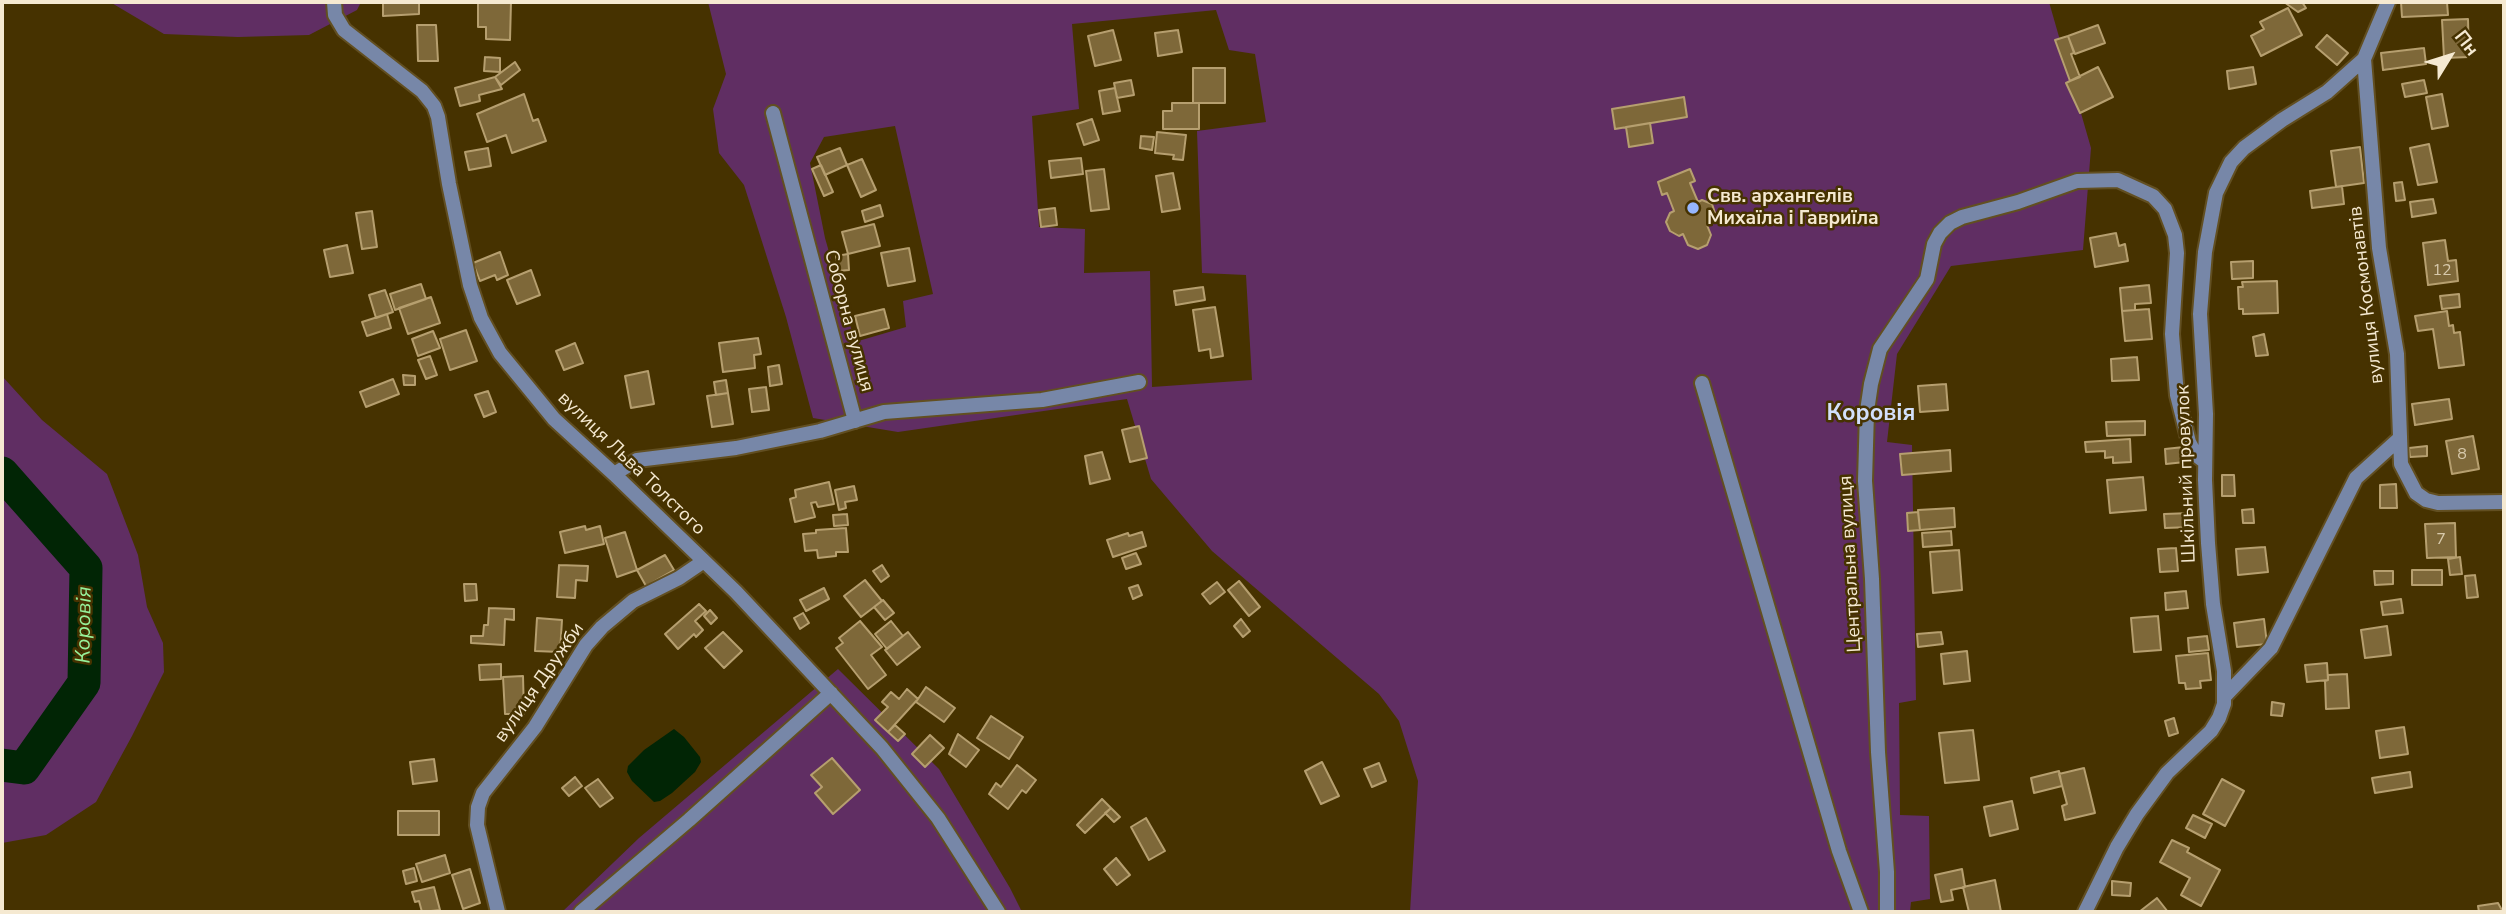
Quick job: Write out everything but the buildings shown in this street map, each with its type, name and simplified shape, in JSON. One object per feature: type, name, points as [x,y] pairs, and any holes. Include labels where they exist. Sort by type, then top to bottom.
[{"type":"street","name":"вулиця Льва Толстого","points":[[334,2],[335,15],[344,30],[415,85],[434,106],[470,285],[481,318],[500,353],[554,419],[775,631],[882,748],[938,818],[998,912]]},
{"type":"street","name":"вулиця Космонавтів","points":[[2388,2],[2364,59],[2379,248],[2397,354],[2401,464],[2420,497],[2438,503],[2504,502]]},
{"type":"street","name":"Шкільний провулок","points":[[2085,912],[2117,847],[2137,814],[2167,773],[2215,725],[2225,696],[2210,572],[2200,297],[2212,208],[2231,162],[2244,148],[2327,92],[2364,59]]},
{"type":"street","name":"Соборна вулиця","points":[[614,474],[637,460],[736,448],[855,421],[773,113]]},
{"type":"street","name":"Центральна вулиця","points":[[1887,912],[1866,481],[1867,411],[1880,349],[1927,279],[1934,244],[1940,233],[1962,216],[2018,202],[2077,181],[2118,180],[2153,197],[2165,209],[2175,235],[2172,334],[2177,395],[2189,442],[2205,462]]},
{"type":"street","points":[[855,421],[884,412],[1042,400],[1139,382]]},
{"type":"street","points":[[1702,383],[1833,831],[1861,912]]},
{"type":"street","points":[[2225,696],[2271,648],[2356,478],[2399,439]]},
{"type":"street","name":"вулиця Дружби","points":[[498,912],[477,825],[478,807],[484,793],[535,727],[586,645],[602,627],[633,601],[679,578],[704,561]]},
{"type":"street","points":[[581,912],[831,693]]},
{"type":"shaded area","points":[[110,2],[361,2],[357,10],[309,35],[238,37],[164,34]]},
{"type":"shaded area","points":[[708,2],[2049,2],[2091,148],[2083,250],[1951,266],[1897,354],[1887,442],[1912,445],[1916,700],[1899,703],[1900,815],[1929,816],[1930,899],[1911,902],[1910,912],[1410,912],[1418,781],[1399,721],[1379,694],[1212,551],[1151,479],[1127,399],[898,432],[813,418],[786,317],[744,185],[719,153],[713,109],[726,74]],"holes":[[[1216,10],[1229,50],[1255,54],[1266,122],[1197,131],[1202,273],[1246,275],[1252,380],[1152,387],[1150,271],[1084,273],[1085,229],[1039,227],[1032,116],[1079,109],[1072,24]],[[895,126],[933,294],[903,301],[906,327],[855,342],[825,238],[810,163],[824,137]]]},
{"type":"shaded area","points":[[2,376],[42,420],[107,474],[138,555],[147,607],[163,643],[164,672],[96,802],[46,835],[2,843]]},
{"type":"shaded area","points":[[838,669],[939,769],[1022,912],[562,912],[639,838]]},
{"type":"shaded area","points":[[674,729],[684,737],[701,762],[695,772],[672,793],[654,802],[632,781],[627,772],[628,766],[644,750]]},
{"type":"waterway","name":"Коровія","points":[[2,473],[86,568],[84,683],[24,768],[2,765]]},
{"type":"place","name":"Свв. архангелів Михаїла і Гавриїла","points":[[1693,208]]},
{"type":"district","name":"Коровія","points":[[1871,414]]}]
